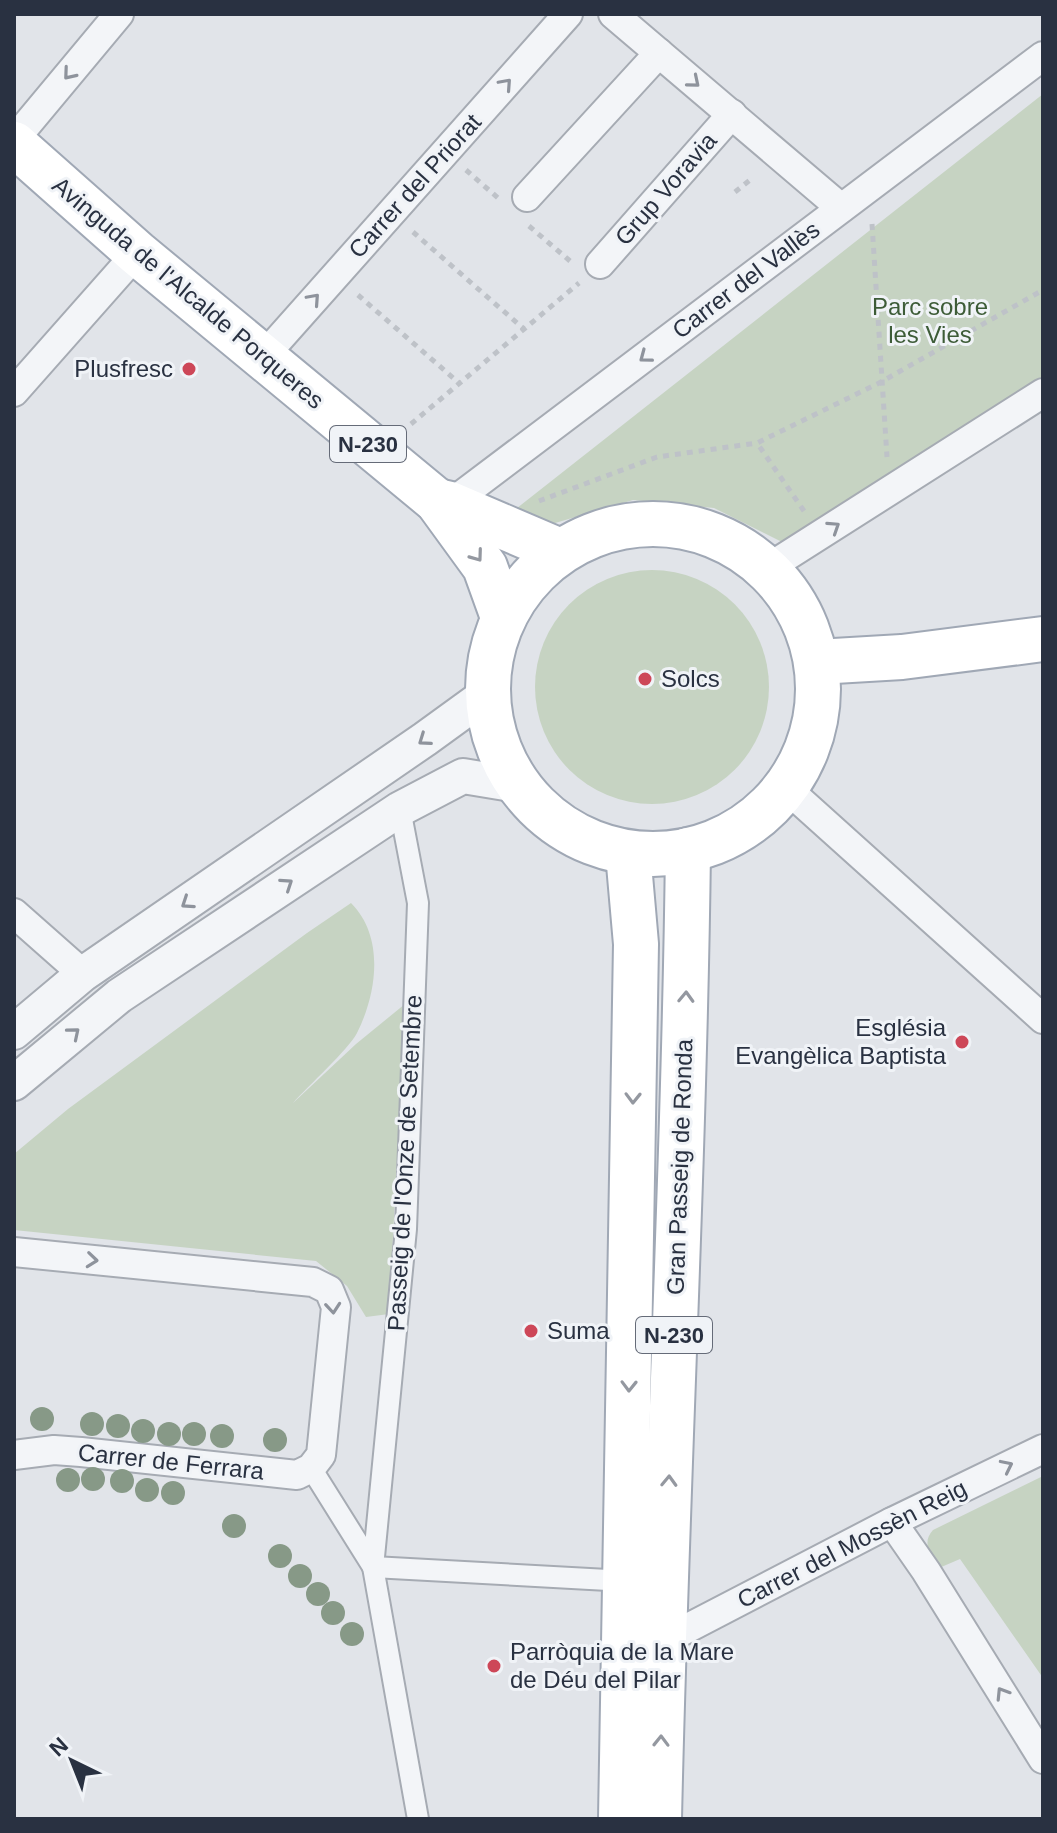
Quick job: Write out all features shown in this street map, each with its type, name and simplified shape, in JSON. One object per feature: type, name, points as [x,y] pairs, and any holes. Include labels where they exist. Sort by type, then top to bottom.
[{"type":"main road","name":"Avinguda de l'Alcalde Porqueres","points":[[14,142],[137,253],[444,503],[560,551]]},
{"type":"main road","name":"Avinguda de l'Alcalde Porqueres","points":[[444,503],[485,567],[503,617]]},
{"type":"main road","points":[[637,523],[684,525],[730,541],[768,568],[800,611],[817,662],[819,702],[810,741],[800,765],[764,811],[729,836],[688,850],[658,855],[628,853],[585,840],[548,817],[517,785],[495,742],[487,694],[491,655],[503,617],[527,580],[560,551],[597,532],[637,523]]},
{"type":"main road","points":[[817,662],[902,657],[1043,639]]},
{"type":"main road","name":"Gran Passeig de Ronda","points":[[659,1819],[687,996],[688,850]]},
{"type":"main road","name":"Gran Passeig de Ronda","points":[[621,1819],[636,944],[628,853]]},
{"type":"street","points":[[14,142],[119,14]]},
{"type":"street","name":"Carrer del Priorat","points":[[263,357],[568,14]]},
{"type":"street","points":[[613,14],[841,208]]},
{"type":"street","points":[[519,207],[659,53]]},
{"type":"street","name":"Carrer del Vallès","points":[[444,503],[1043,56]]},
{"type":"street","name":"Grup Voravia","points":[[588,269],[732,114]]},
{"type":"street","points":[[14,392],[137,253]]},
{"type":"street","points":[[768,568],[1043,393]]},
{"type":"street","points":[[14,1032],[83,974],[487,694]]},
{"type":"street","points":[[14,1083],[119,996],[400,809],[463,776],[517,785]]},
{"type":"street","points":[[785,787],[1043,1019]]},
{"type":"street","name":"Passeig de l'Onze de Setembre","points":[[373,1567],[407,1213],[418,903],[400,809]]},
{"type":"street","points":[[14,913],[83,974]]},
{"type":"street","points":[[14,1252],[313,1282],[329,1290],[336,1307],[316,1462],[373,1567],[418,1819]]},
{"type":"street","name":"Carrer del Mossèn Reig","points":[[663,1641],[892,1522],[1043,1449]]},
{"type":"street","name":"Carrer de Ferrara","points":[[14,1455],[54,1450],[297,1475],[316,1462]]},
{"type":"street","points":[[892,1522],[1043,1759]]},
{"type":"street","points":[[373,1567],[626,1581]]},
{"type":"path","points":[[411,424],[524,329],[588,269],[519,207],[465,170]]},
{"type":"path","points":[[735,192],[750,180]]},
{"type":"path","points":[[872,223],[887,460]]},
{"type":"path","points":[[413,231],[524,329]]},
{"type":"path","points":[[527,506],[657,457],[757,443],[881,382],[1043,290]]},
{"type":"path","points":[[357,294],[459,383]]},
{"type":"path","points":[[757,443],[804,512],[816,505]]},
{"type":"green space","name":"Parc sobre les Vies","points":[[1043,94],[1043,380],[784,543],[714,508],[633,500],[545,526],[512,512]]},
{"type":"green space","points":[[652,570],[675,572],[697,579],[735,604],[760,642],[767,664],[767,710],[760,732],[735,770],[697,795],[675,802],[652,804],[629,802],[607,795],[569,770],[544,732],[537,710],[535,687],[537,664],[544,642],[569,604],[607,579],[629,572]]},
{"type":"green space","points":[[351,903],[362,917],[373,949],[373,983],[369,1001],[352,1040],[293,1103],[356,1044],[405,1004],[389,1314],[366,1317],[347,1286],[316,1261],[14,1230],[14,1154],[68,1109]]},
{"type":"green space","points":[[1043,1476],[1043,1678],[960,1559],[939,1568],[930,1554],[928,1540],[933,1530]]},
{"type":"place","name":"Plusfresc","points":[[189,369]]},
{"type":"place","name":"Solcs","points":[[645,679]]},
{"type":"place","name":"Església Evangèlica Baptista","points":[[962,1042]]},
{"type":"place","name":"Suma","points":[[531,1331]]},
{"type":"place","name":"Parròquia de la Mare de Déu del Pilar","points":[[494,1666]]}]
